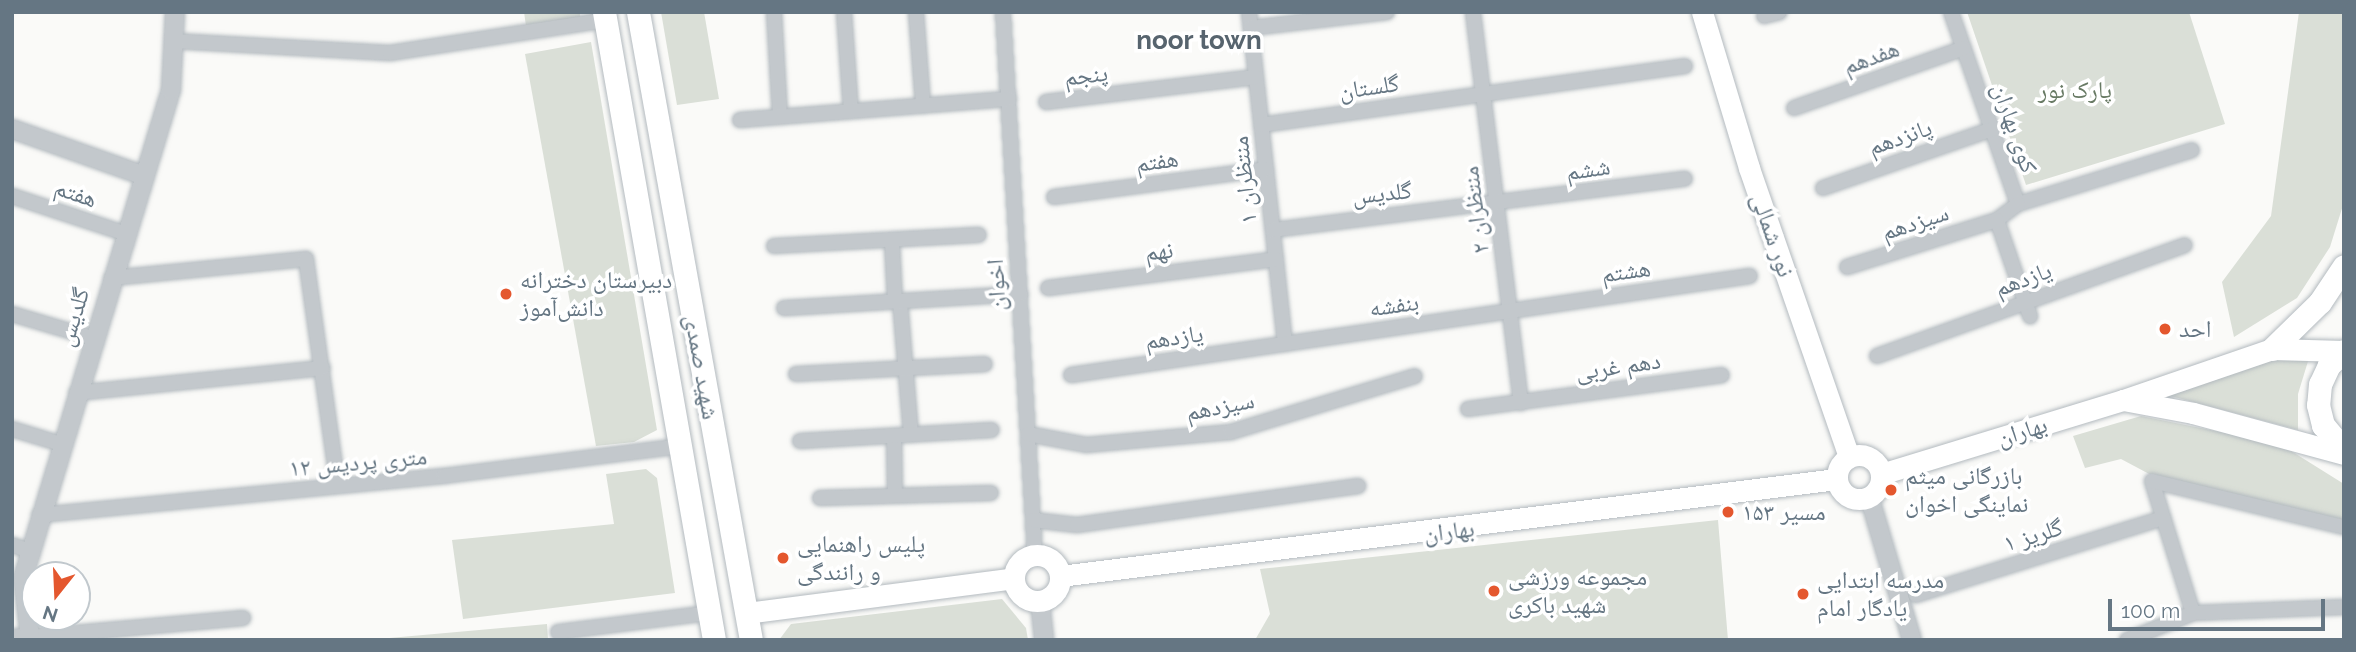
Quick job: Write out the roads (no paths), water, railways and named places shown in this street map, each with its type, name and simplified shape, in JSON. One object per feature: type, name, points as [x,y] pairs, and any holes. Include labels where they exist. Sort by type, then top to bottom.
[{"type":"main road","name":"شهید صمدی","points":[[638,12],[751,640]]},
{"type":"main road","name":"نور شمالی","points":[[1702,12],[1749,168],[1849,457]]},
{"type":"main road","name":"شهید صمدی","points":[[605,16],[714,640]]},
{"type":"main road","points":[[636,194],[648,205],[660,204],[669,184]]},
{"type":"main road","points":[[645,250],[656,233],[674,236],[680,244]]},
{"type":"main road","points":[[2272,349],[2320,302],[2344,266]]},
{"type":"main road","name":"بهاران","points":[[1881,474],[2123,400],[2272,349],[2344,351]]},
{"type":"main road","points":[[2344,351],[2325,375],[2318,405],[2323,425],[2344,452]]},
{"type":"main road","name":"بهاران","points":[[2123,400],[2193,413],[2344,452]]},
{"type":"main road","points":[[1849,457],[1869,457],[1881,474],[1869,496],[1849,496],[1837,479],[1839,466],[1849,457]]},
{"type":"main road","name":"بهاران","points":[[1060,576],[1837,479]]},
{"type":"main road","points":[[1035,555],[1055,563],[1060,576],[1057,590],[1040,601],[1025,598],[1014,578],[1018,565],[1035,555]]},
{"type":"main road","points":[[746,612],[1014,578]]},
{"type":"street","name":"گلدیس","points":[[21,638],[23,578],[39,515],[142,175],[171,90],[175,12]]},
{"type":"street","points":[[774,12],[780,117]]},
{"type":"street","points":[[844,12],[851,111]]},
{"type":"street","points":[[916,12],[923,106]]},
{"type":"street","name":"اخوان","points":[[1003,12],[1035,555]]},
{"type":"street","name":"منتظران ۱","points":[[1249,12],[1285,344]]},
{"type":"street","points":[[1251,28],[1387,12]]},
{"type":"street","name":"منتظران ۲","points":[[1473,12],[1521,403]]},
{"type":"street","points":[[1764,16],[1780,12]]},
{"type":"street","name":"کوی بهاران","points":[[1951,12],[2018,204],[2192,150]]},
{"type":"street","points":[[173,41],[390,53],[605,16]]},
{"type":"street","name":"هفدهم","points":[[1794,108],[1964,48]]},
{"type":"street","name":"گلستان","points":[[1261,125],[1685,66]]},
{"type":"street","name":"پنجم","points":[[1046,102],[1256,77]]},
{"type":"street","points":[[740,120],[1009,99]]},
{"type":"street","points":[[12,129],[142,175]]},
{"type":"street","name":"پانزدهم","points":[[1823,188],[1992,129]]},
{"type":"street","name":"هفتم","points":[[1054,197],[1266,169]]},
{"type":"street","name":"ششم","points":[[1497,205],[1685,179]]},
{"type":"street","name":"هفتم","points":[[12,196],[124,233]]},
{"type":"street","name":"سیزدهم","points":[[1847,267],[1997,219],[2018,204]]},
{"type":"street","name":"گلدیس","points":[[1273,230],[1497,205]]},
{"type":"street","points":[[1997,219],[2028,309]]},
{"type":"street","points":[[774,246],[979,236]]},
{"type":"street","points":[[892,242],[911,435]]},
{"type":"street","name":"یازدهم","points":[[1877,356],[2028,309],[2185,245]]},
{"type":"street","points":[[111,278],[306,258],[338,486]]},
{"type":"street","name":"نهم","points":[[1048,289],[1276,259]]},
{"type":"street","name":"هشتم","points":[[1510,311],[1750,276]]},
{"type":"street","points":[[784,308],[1021,294]]},
{"type":"street","name":"بنفشه","points":[[1285,344],[1510,311]]},
{"type":"street","points":[[12,314],[93,338]]},
{"type":"street","name":"یازدهم","points":[[1070,375],[1285,344]]},
{"type":"street","points":[[796,374],[985,364]]},
{"type":"street","points":[[76,393],[323,368]]},
{"type":"street","name":"دهم غربی","points":[[1468,409],[1722,375]]},
{"type":"street","name":"سیزدهم","points":[[1028,434],[1086,445],[1231,432],[1415,376]]},
{"type":"street","points":[[12,429],[61,444]]},
{"type":"street","points":[[800,441],[992,430]]},
{"type":"street","points":[[894,436],[895,495]]},
{"type":"street","name":"۱۲ متری پردیس","points":[[39,515],[338,486],[680,446]]},
{"type":"street","points":[[2193,613],[2152,481],[2344,527]]},
{"type":"street","points":[[1033,520],[1077,524],[1358,486]]},
{"type":"street","points":[[820,498],[991,493]]},
{"type":"street","points":[[1869,496],[1912,640]]},
{"type":"street","name":"گلریز ۱","points":[[1916,595],[2163,518]]},
{"type":"street","points":[[12,545],[30,551]]},
{"type":"street","points":[[1040,601],[1044,640]]},
{"type":"street","points":[[2129,639],[2193,613],[2344,607]]},
{"type":"street","points":[[558,632],[709,613]]},
{"type":"street","points":[[21,638],[243,618]]},
{"type":"place","name":"دبیرستان دخترانه دانش‌آموز","points":[[506,294]]},
{"type":"place","name":"احد","points":[[2165,329]]},
{"type":"place","name":"بازرگانی میثم نماینگی اخوان","points":[[1891,490]]},
{"type":"place","name":"مسیر ۱۵۳","points":[[1728,512]]},
{"type":"place","name":"پلیس راهنمایی و رانندگی","points":[[783,558]]},
{"type":"place","name":"مجموعه ورزشی شهید باکری","points":[[1494,591]]},
{"type":"place","name":"مدرسه ابتدایی یادگار امام","points":[[1803,594]]},
{"type":"district","name":"noor town","points":[[1199,41]]},
{"type":"park label","name":"پارک نور","points":[[2075,90]]}]
